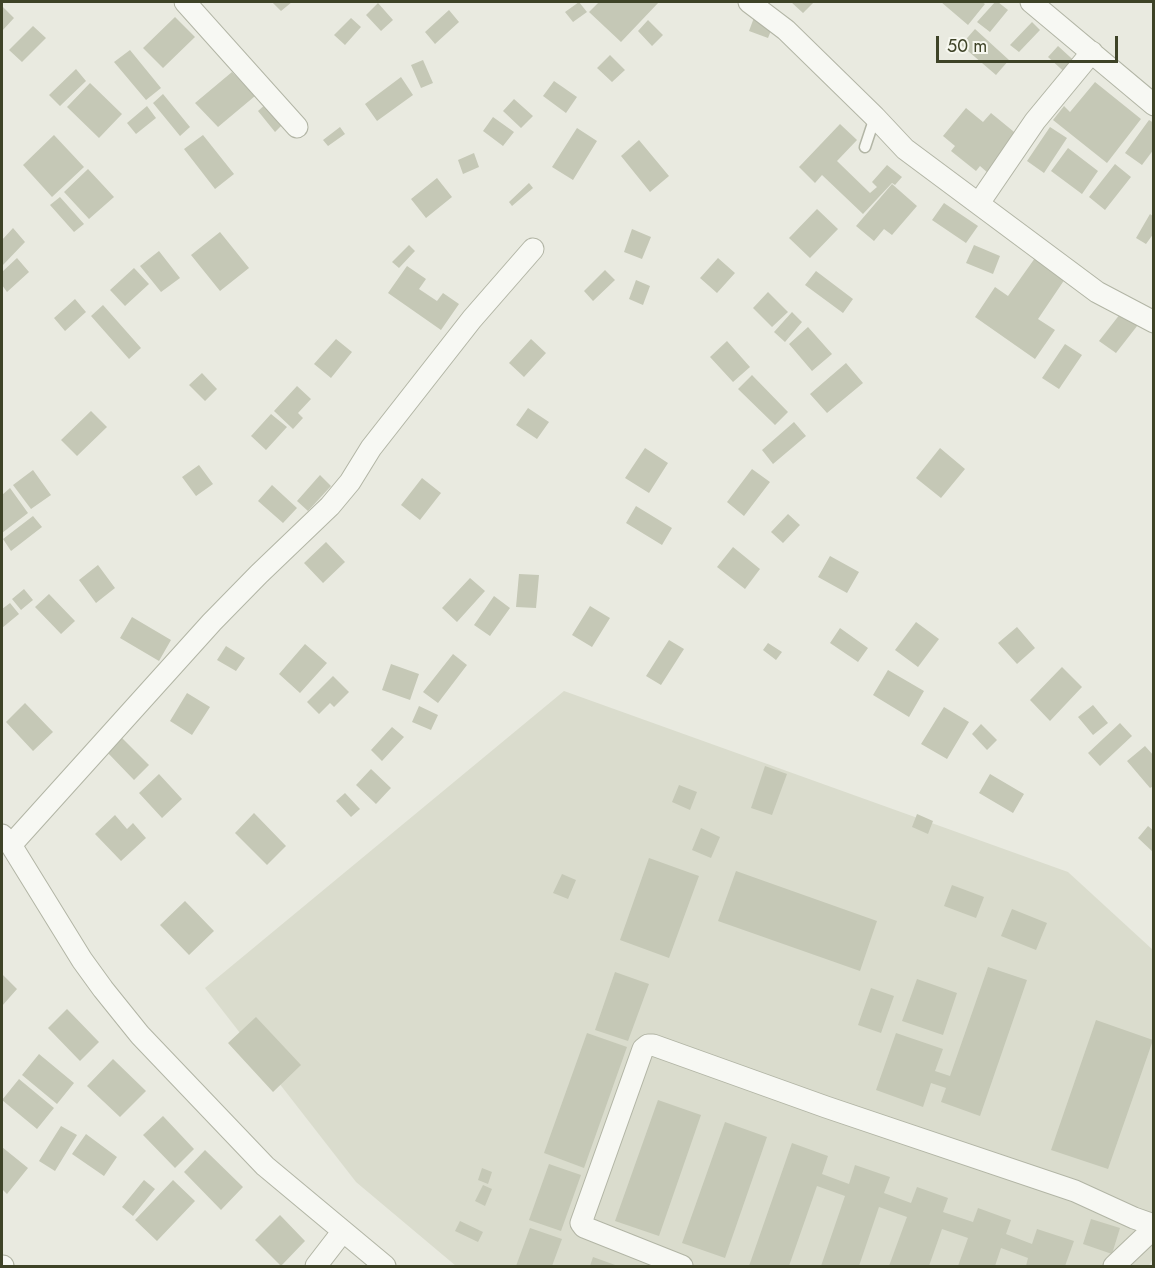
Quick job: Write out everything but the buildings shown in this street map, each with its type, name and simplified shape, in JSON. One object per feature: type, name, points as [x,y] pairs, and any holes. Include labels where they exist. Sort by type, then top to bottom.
[{"type":"street","points":[[185,2],[297,127]]},
{"type":"street","points":[[749,2],[786,30],[905,149],[1097,292],[1154,322]]},
{"type":"street","points":[[1031,2],[1154,105]]},
{"type":"street","points":[[979,203],[1035,121],[1092,52]]},
{"type":"street","points":[[385,1266],[265,1166],[140,1035],[82,960],[6,840],[212,622],[330,506],[350,482],[371,448],[472,319],[533,249]]},
{"type":"street","points":[[682,1266],[584,1227],[581,1223],[642,1049],[648,1045],[1075,1191],[1154,1226],[1114,1266]]},
{"type":"street","points":[[316,1266],[343,1231]]},
{"type":"lane","points":[[865,147],[875,117]]},
{"type":"shaded area","points":[[564,691],[1068,872],[1153,950],[1153,1258],[1149,1266],[456,1266],[356,1182],[205,988]]}]
